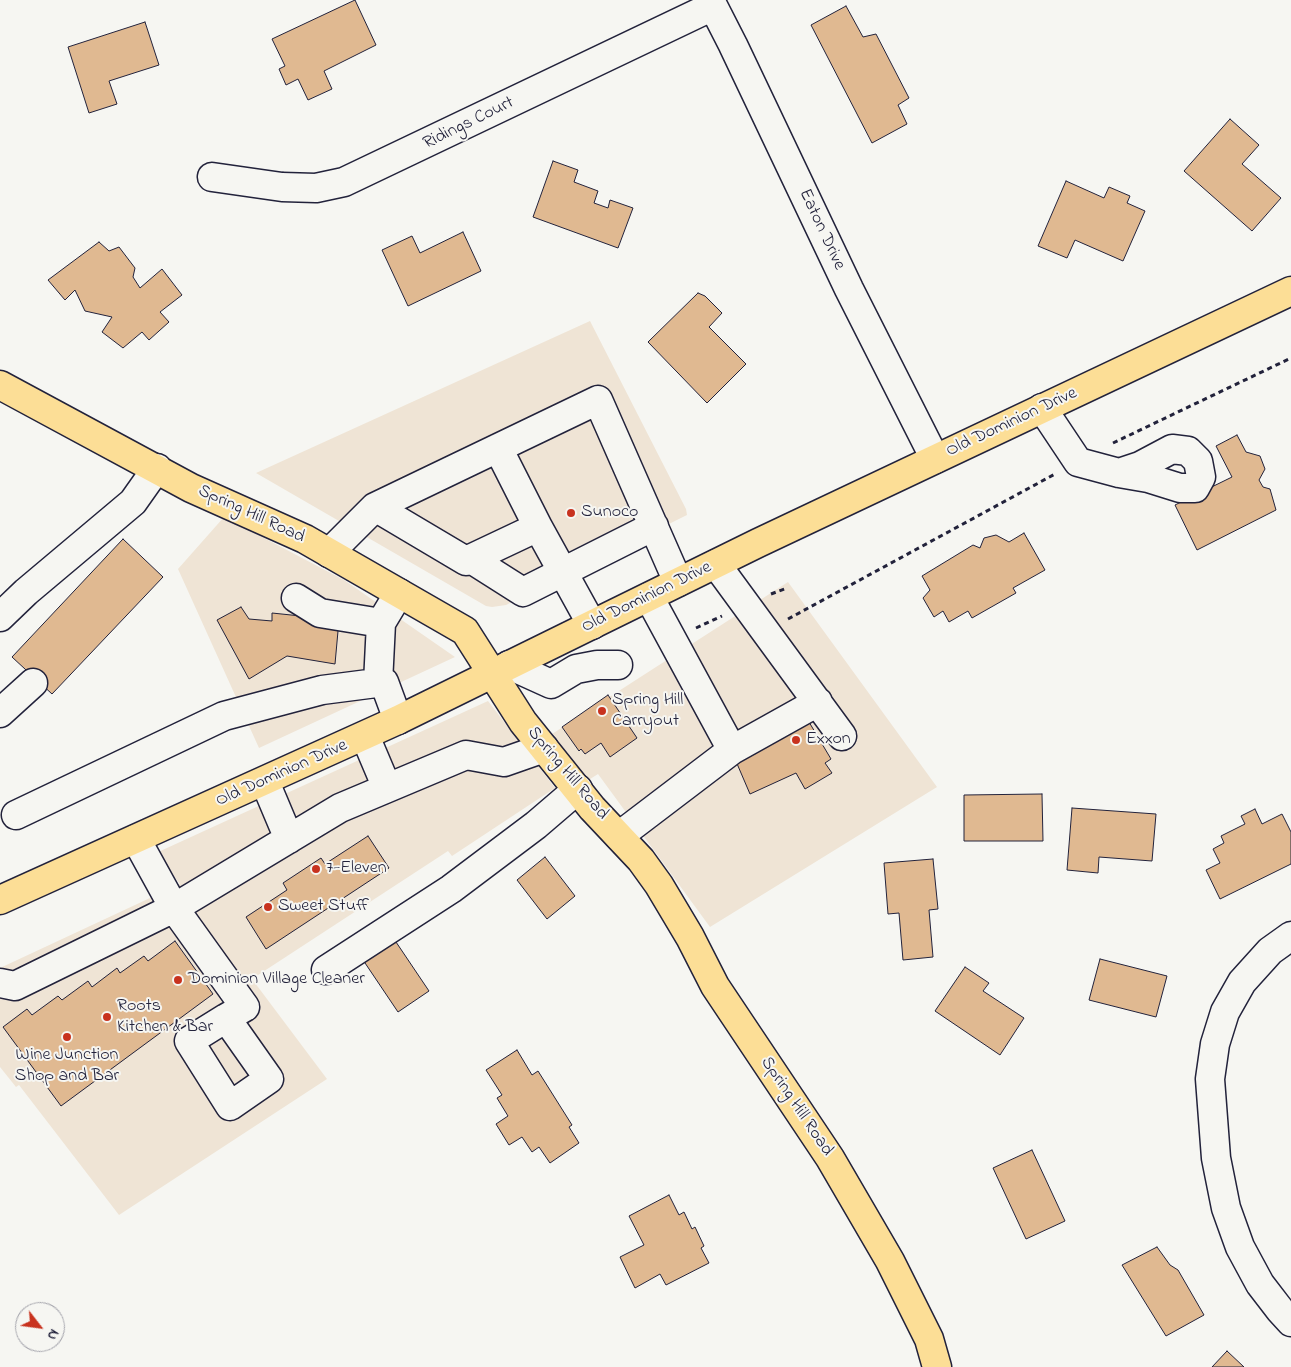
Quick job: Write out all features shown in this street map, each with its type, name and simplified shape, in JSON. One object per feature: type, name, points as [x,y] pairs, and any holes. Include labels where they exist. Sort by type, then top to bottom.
[{"type":"main road","name":"Old Dominion Drive","points":[[0,900],[365,736],[678,582],[1291,291]]},
{"type":"main road","name":"Spring Hill Road","points":[[0,385],[191,488],[305,539],[464,631],[500,669],[523,722],[578,789],[641,860],[658,886],[700,954],[715,986],[830,1158],[890,1261],[930,1339],[937,1367]]},
{"type":"street","name":"Ridings Court","points":[[212,177],[282,187],[316,188],[344,182],[712,3]]},
{"type":"street","name":"Eaton Drive","points":[[712,3],[849,289],[935,459]]},
{"type":"street","points":[[329,553],[375,507],[598,400],[678,582]]},
{"type":"street","points":[[1042,408],[1078,462],[1119,473]]},
{"type":"street","points":[[498,448],[538,527],[592,625]]},
{"type":"street","points":[[0,617],[26,592],[133,502],[157,468]]},
{"type":"street","points":[[375,507],[466,561],[538,527]]},
{"type":"street","points":[[471,559],[523,592],[654,526]]},
{"type":"street","points":[[716,564],[842,736]]},
{"type":"street","points":[[378,683],[381,624],[399,593]]},
{"type":"street","points":[[648,597],[732,750]]},
{"type":"street","points":[[296,598],[320,613],[381,624]]},
{"type":"street","points":[[500,669],[551,684],[576,668],[596,665],[618,665]]},
{"type":"street","points":[[0,713],[34,682]]},
{"type":"street","points":[[16,815],[224,716],[322,690],[384,682],[398,720]]},
{"type":"street","points":[[619,836],[732,750],[818,702]]},
{"type":"street","points":[[365,736],[388,788]]},
{"type":"street","points":[[0,983],[15,986],[174,908],[340,808],[466,755],[504,762],[544,748]]},
{"type":"street","points":[[265,782],[289,839]]},
{"type":"street","points":[[326,970],[451,889],[536,825],[578,789]]},
{"type":"street","points":[[136,839],[174,908],[245,1007],[226,1018]]},
{"type":"street","points":[[1291,936],[1270,951],[1242,982],[1225,1012],[1215,1044],[1210,1079],[1216,1158],[1226,1208],[1240,1247],[1260,1284],[1291,1322]]},
{"type":"path","points":[[765,631],[1100,449],[1291,358]]},
{"type":"path","points":[[672,638],[746,604],[787,588]]},
{"type":"shaded area","points":[[590,321],[686,509],[687,515],[506,605],[486,606],[256,473]]},
{"type":"shaded area","points":[[224,517],[344,580],[455,657],[259,748],[178,569]]},
{"type":"shaded area","points":[[788,582],[937,787],[710,927],[598,774],[587,781],[552,734]]},
{"type":"shaded area","points":[[488,701],[555,788],[452,856],[448,851],[252,979],[327,1079],[119,1215],[19,1085],[16,1087],[0,1067],[0,968],[180,884],[156,853]]},
{"type":"building","points":[[355,0],[376,45],[324,71],[332,89],[308,100],[298,79],[286,85],[279,69],[285,66],[272,39]]},
{"type":"building","points":[[846,6],[863,37],[876,34],[909,98],[898,105],[907,124],[872,143],[811,25]]},
{"type":"building","points":[[145,22],[159,65],[109,81],[117,104],[89,113],[68,47]]},
{"type":"building","points":[[1230,119],[1259,145],[1242,164],[1281,198],[1252,231],[1184,171]]},
{"type":"building","points":[[553,161],[578,170],[574,182],[598,191],[594,203],[608,208],[610,200],[633,208],[618,248],[533,217]]},
{"type":"building","points":[[1066,181],[1104,198],[1109,187],[1130,196],[1127,203],[1145,211],[1123,261],[1075,240],[1067,258],[1038,246]]},
{"type":"building","points":[[463,232],[481,271],[408,306],[382,250],[412,236],[420,253]]},
{"type":"building","points":[[99,242],[109,251],[119,247],[135,268],[133,277],[140,288],[162,269],[182,295],[160,312],[169,322],[149,340],[142,332],[123,348],[102,332],[112,317],[85,311],[75,290],[65,300],[48,280]]},
{"type":"building","points":[[698,293],[705,296],[722,313],[709,327],[746,364],[707,403],[648,342]]},
{"type":"building","points":[[1237,435],[1246,452],[1260,456],[1265,469],[1259,480],[1263,487],[1270,489],[1276,510],[1197,550],[1175,505],[1232,477],[1216,446]]},
{"type":"building","points":[[1024,533],[1045,570],[1013,588],[1016,593],[972,618],[968,611],[949,622],[943,611],[934,617],[923,598],[930,590],[922,576],[973,545],[980,548],[984,538],[996,535],[1009,542]]},
{"type":"building","points":[[123,539],[163,577],[52,694],[12,657]]},
{"type":"building","points":[[241,607],[249,619],[272,621],[272,613],[339,620],[335,664],[287,656],[249,679],[217,620]]},
{"type":"building","name":"Spring Hill Carryout","points":[[608,695],[637,738],[610,757],[601,743],[585,754],[581,749],[579,751],[562,727]]},
{"type":"building","name":"Exxon","points":[[809,722],[831,759],[825,763],[832,773],[805,789],[796,773],[750,794],[735,759]]},
{"type":"building","points":[[1042,794],[1043,841],[964,841],[964,795]]},
{"type":"building","points":[[1072,808],[1156,814],[1152,861],[1099,857],[1098,873],[1067,870]]},
{"type":"building","points":[[1255,809],[1262,824],[1282,814],[1291,832],[1291,864],[1220,899],[1206,870],[1220,863],[1213,849],[1224,843],[1221,836],[1245,824],[1241,816]]},
{"type":"building","points":[[368,836],[389,868],[266,949],[246,917],[287,890],[283,883],[321,858],[325,864]]},
{"type":"building","points":[[545,857],[575,896],[547,919],[517,880]]},
{"type":"building","points":[[933,859],[938,909],[929,910],[933,957],[903,960],[899,913],[888,914],[884,863]]},
{"type":"building","points":[[394,939],[429,991],[398,1012],[363,960]]},
{"type":"building","points":[[175,941],[213,994],[61,1106],[3,1027],[27,1009],[32,1015],[58,996],[62,1000],[88,981],[92,987],[117,968],[120,973],[144,956],[148,961]]},
{"type":"building","points":[[1100,959],[1167,976],[1156,1017],[1089,1000]]},
{"type":"building","points":[[965,967],[989,983],[983,991],[1024,1018],[1000,1055],[935,1011]]},
{"type":"building","points":[[517,1050],[532,1075],[538,1071],[572,1125],[569,1127],[579,1143],[550,1163],[539,1147],[532,1152],[522,1137],[509,1145],[496,1124],[508,1116],[497,1098],[502,1095],[486,1070]]},
{"type":"building","points":[[1032,1150],[1065,1221],[1026,1239],[993,1168]]},
{"type":"building","points":[[669,1195],[679,1215],[684,1212],[692,1229],[695,1227],[704,1246],[701,1248],[709,1263],[666,1285],[660,1274],[635,1288],[620,1257],[644,1245],[629,1216]]},
{"type":"building","points":[[1157,1247],[1170,1265],[1178,1270],[1204,1315],[1166,1336],[1122,1265]]},
{"type":"building","points":[[1227,1351],[1244,1367],[1212,1367]]},
{"type":"place","name":"Sunoco","points":[[571,513]]},
{"type":"place","name":"Spring Hill Carryout","points":[[602,711]]},
{"type":"place","name":"Exxon","points":[[796,740]]},
{"type":"place","name":"7-Eleven","points":[[316,869]]},
{"type":"place","name":"Sweet Stuff","points":[[268,907]]},
{"type":"place","name":"Dominion Village Cleaner","points":[[178,980]]},
{"type":"place","name":"Roots Kitchen & Bar","points":[[107,1017]]},
{"type":"place","name":"Wine Junction Shop and Bar","points":[[67,1037]]}]
